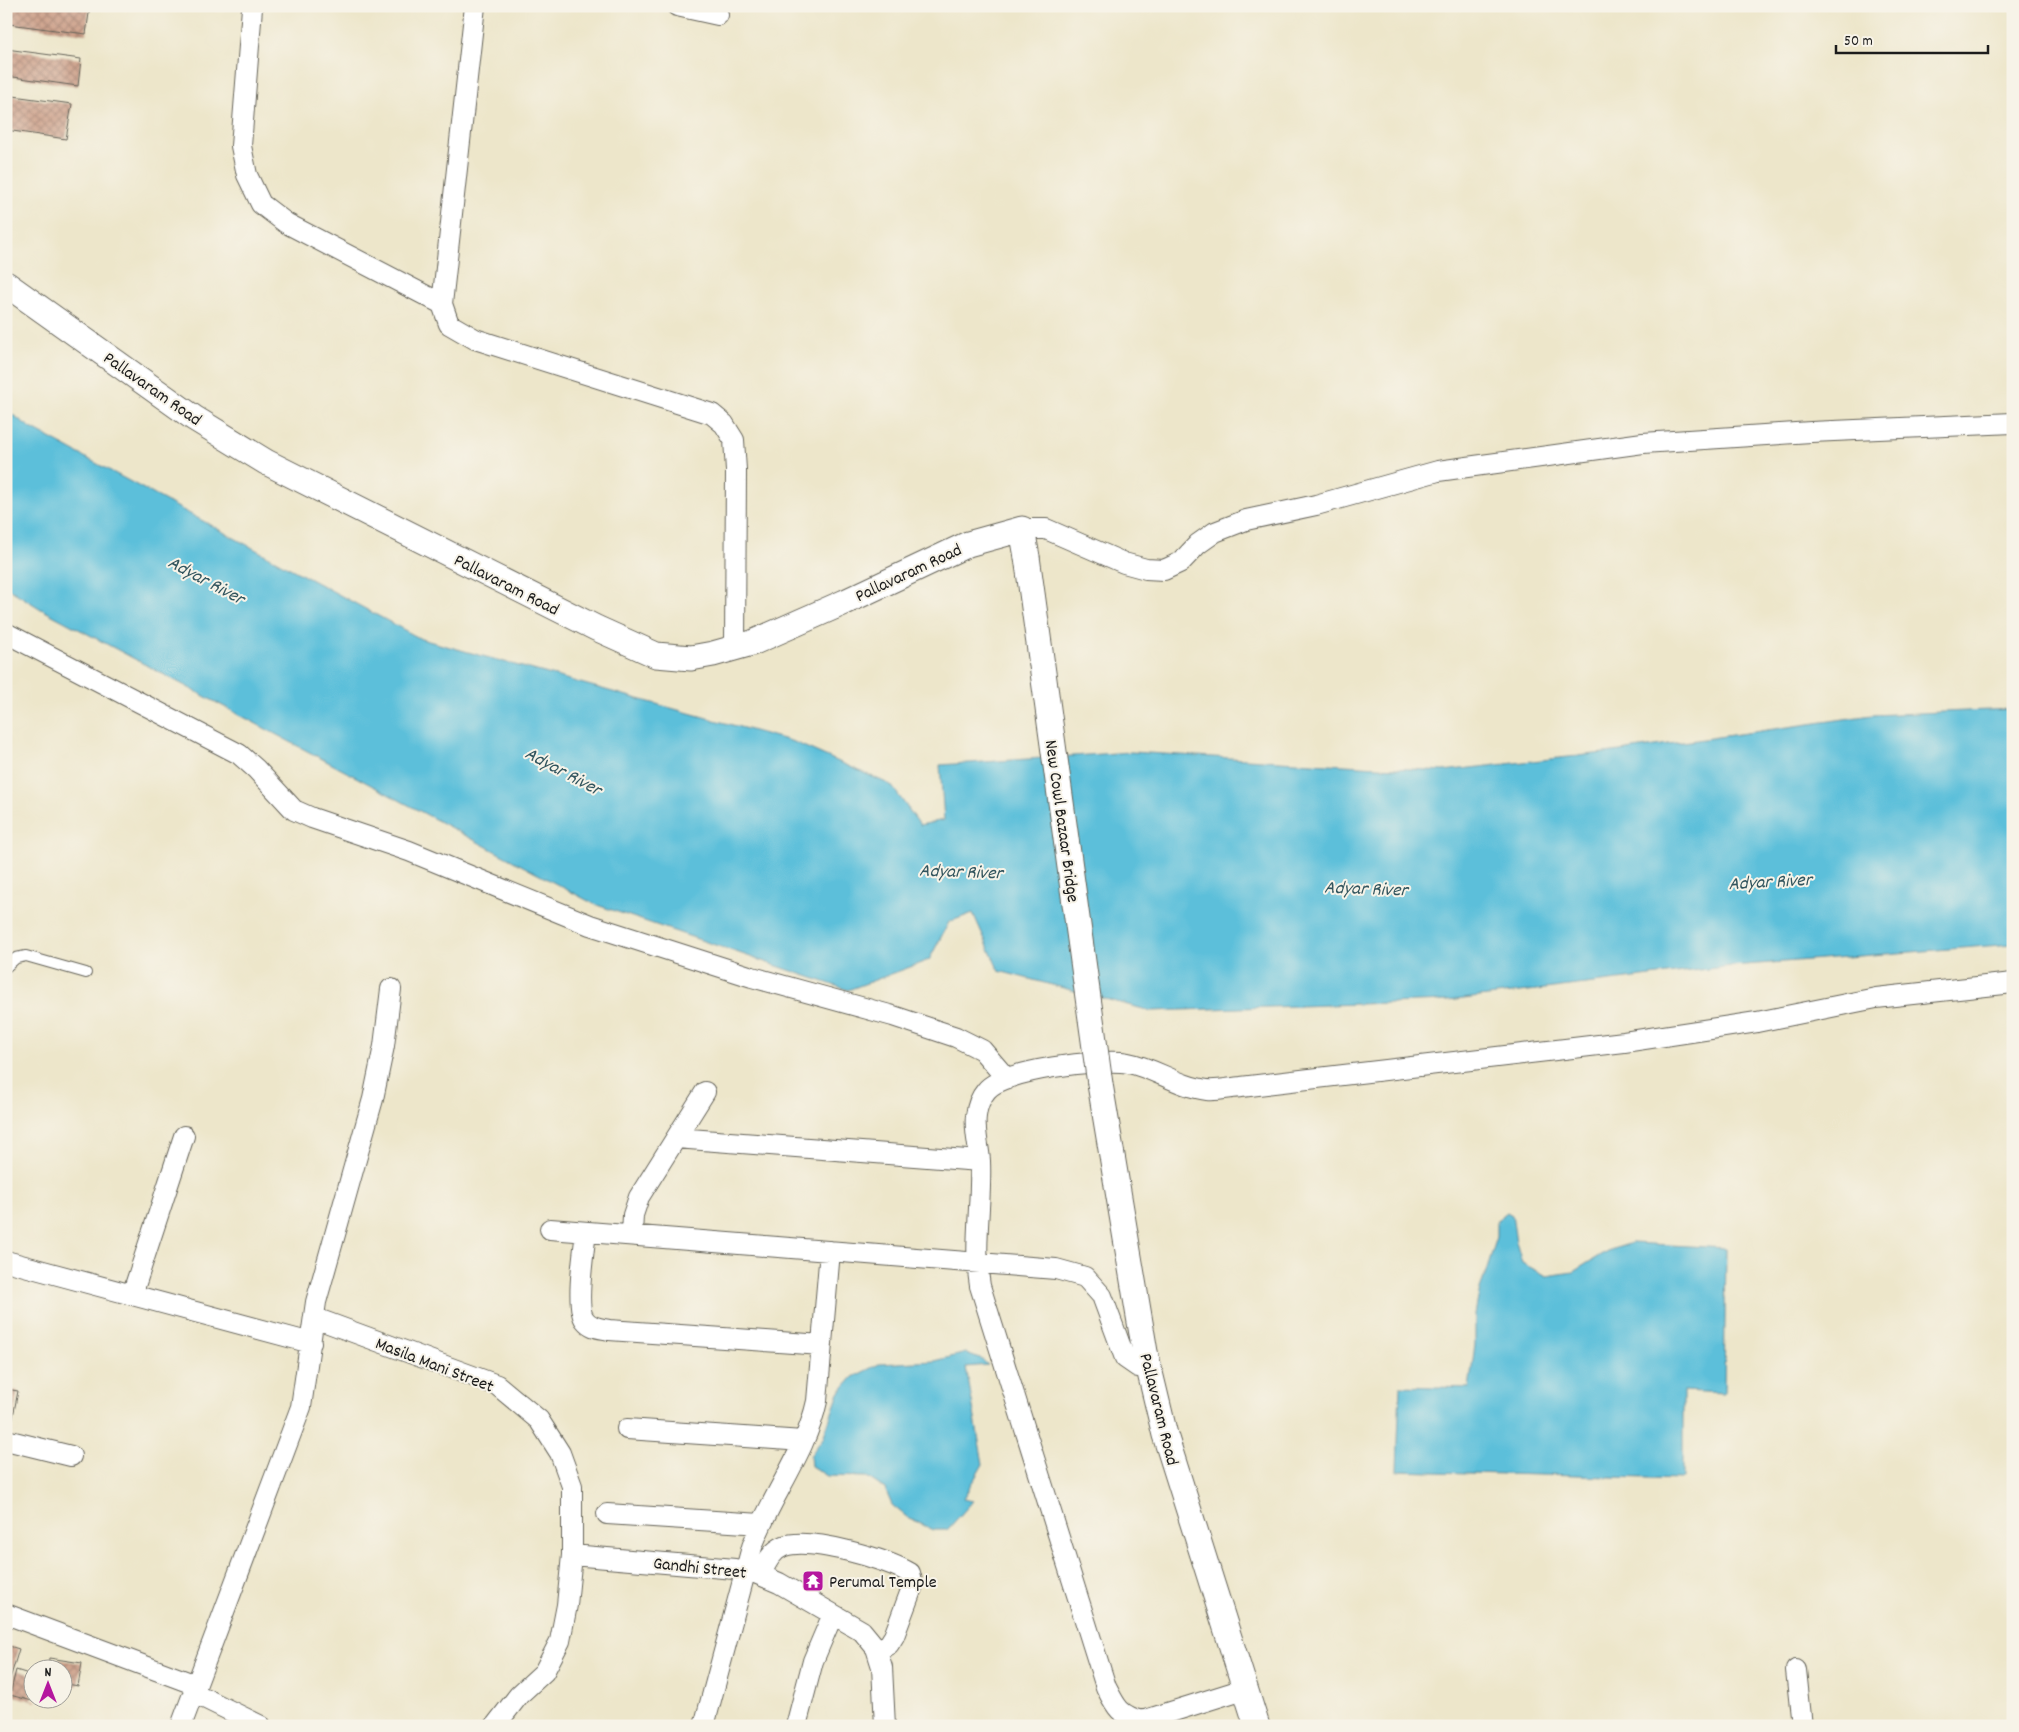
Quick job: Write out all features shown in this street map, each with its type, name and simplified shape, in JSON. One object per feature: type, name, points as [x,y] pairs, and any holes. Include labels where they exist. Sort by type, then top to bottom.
[{"type":"street","points":[[475,6],[442,304],[449,324],[475,339],[712,414],[724,424],[734,440],[736,470],[735,648]]},
{"type":"street","points":[[677,6],[718,15]]},
{"type":"street","points":[[252,8],[241,146],[247,175],[261,204],[286,223],[442,304]]},
{"type":"street","name":"Pallavaram Road","points":[[6,284],[231,442],[266,462],[587,624],[656,655],[691,658],[752,643],[968,544],[1022,529]]},
{"type":"street","points":[[1022,529],[1046,529],[1124,563],[1146,569],[1164,570],[1181,562],[1198,544],[1215,532],[1246,520],[1316,505],[1438,471],[1642,443],[1811,432],[2013,423]]},
{"type":"street","name":"New Cowl Bazaar Bridge","points":[[1022,529],[1100,1084]]},
{"type":"street","points":[[6,633],[239,754],[256,769],[294,810],[409,851],[590,925],[752,976],[894,1016],[956,1037],[982,1050],[1006,1078]]},
{"type":"street","points":[[1244,1689],[1142,1721],[1126,1721],[1116,1707],[1106,1687],[988,1314],[976,1263],[980,1161],[976,1117],[979,1103],[986,1090],[1006,1078],[1030,1071],[1112,1062],[1127,1063],[1157,1072],[1184,1085],[1207,1090],[1240,1087],[1624,1042],[1757,1022],[1876,998],[2013,983]]},
{"type":"street","points":[[181,1726],[301,1407],[316,1302],[373,1099],[384,1046],[391,989]]},
{"type":"street","name":"Pallavaram Road","points":[[1100,1084],[1148,1365],[1165,1435],[1256,1726]]},
{"type":"street","points":[[632,1235],[633,1215],[639,1197],[705,1092]]},
{"type":"street","points":[[132,1295],[184,1136]]},
{"type":"street","points":[[676,1138],[980,1161]]},
{"type":"street","points":[[550,1229],[1056,1269],[1084,1277],[1102,1296],[1125,1358],[1138,1367],[1148,1365]]},
{"type":"street","points":[[586,1232],[580,1309],[584,1319],[592,1327],[609,1330],[822,1345]]},
{"type":"street","points":[[704,1726],[753,1573],[761,1524],[813,1422],[817,1401],[830,1251]]},
{"type":"street","points":[[6,1261],[311,1343]]},
{"type":"street","name":"Masila Mani Street","points":[[315,1318],[497,1386],[539,1420],[560,1453],[572,1486],[572,1555],[567,1605],[560,1641],[544,1672],[519,1695],[495,1726]]},
{"type":"street","points":[[627,1429],[803,1441]]},
{"type":"street","points":[[6,1440],[71,1456]]},
{"type":"street","points":[[607,1514],[761,1524]]},
{"type":"street","points":[[753,1573],[772,1554],[784,1546],[808,1544],[841,1549],[901,1567],[910,1573],[913,1585],[894,1636],[889,1644],[877,1651]]},
{"type":"street","name":"Gandhi Street","points":[[572,1555],[706,1566],[753,1573],[779,1583],[862,1631],[877,1651],[882,1667],[885,1726]]},
{"type":"street","points":[[6,1614],[195,1689],[261,1726]]},
{"type":"street","points":[[796,1726],[813,1661],[833,1614]]},
{"type":"street","points":[[1796,1670],[1802,1726]]},
{"type":"lane","points":[[6,967],[16,958],[26,956],[86,973]]},
{"type":"water","name":"Adyar River","points":[[6,410],[31,428],[421,639],[794,742],[891,785],[920,825],[944,820],[940,765],[1131,752],[1443,771],[1613,752],[1872,715],[2013,709],[2013,944],[1732,966],[1447,1001],[1151,1011],[999,971],[973,913],[949,922],[929,960],[848,990],[594,904],[41,609],[6,587]]},
{"type":"water","points":[[1507,1212],[1512,1215],[1516,1242],[1522,1263],[1547,1276],[1573,1272],[1607,1251],[1632,1243],[1726,1248],[1724,1393],[1683,1391],[1683,1479],[1397,1471],[1400,1386],[1469,1388],[1475,1345],[1475,1314],[1479,1293],[1497,1237],[1497,1220]]},
{"type":"water","points":[[966,1353],[980,1358],[988,1365],[966,1367],[983,1464],[963,1499],[973,1501],[947,1530],[934,1530],[908,1518],[892,1505],[885,1489],[867,1477],[827,1476],[811,1466],[810,1456],[823,1438],[839,1393],[853,1377],[879,1364],[935,1361]]},
{"type":"building","points":[[11,6],[90,6],[86,34],[9,24]]},
{"type":"building","points":[[6,49],[81,59],[78,86],[6,76]]},
{"type":"building","points":[[6,95],[72,104],[66,139],[6,130]]},
{"type":"building","points":[[6,1389],[18,1391],[11,1427],[6,1426]]},
{"type":"building","points":[[6,1645],[19,1649],[7,1689],[6,1689]]},
{"type":"building","points":[[72,1661],[82,1663],[78,1686],[72,1685]]},
{"type":"building","points":[[16,1670],[22,1672],[22,1698],[10,1695]]},
{"type":"place","name":"Perumal Temple","points":[[813,1581]]}]
